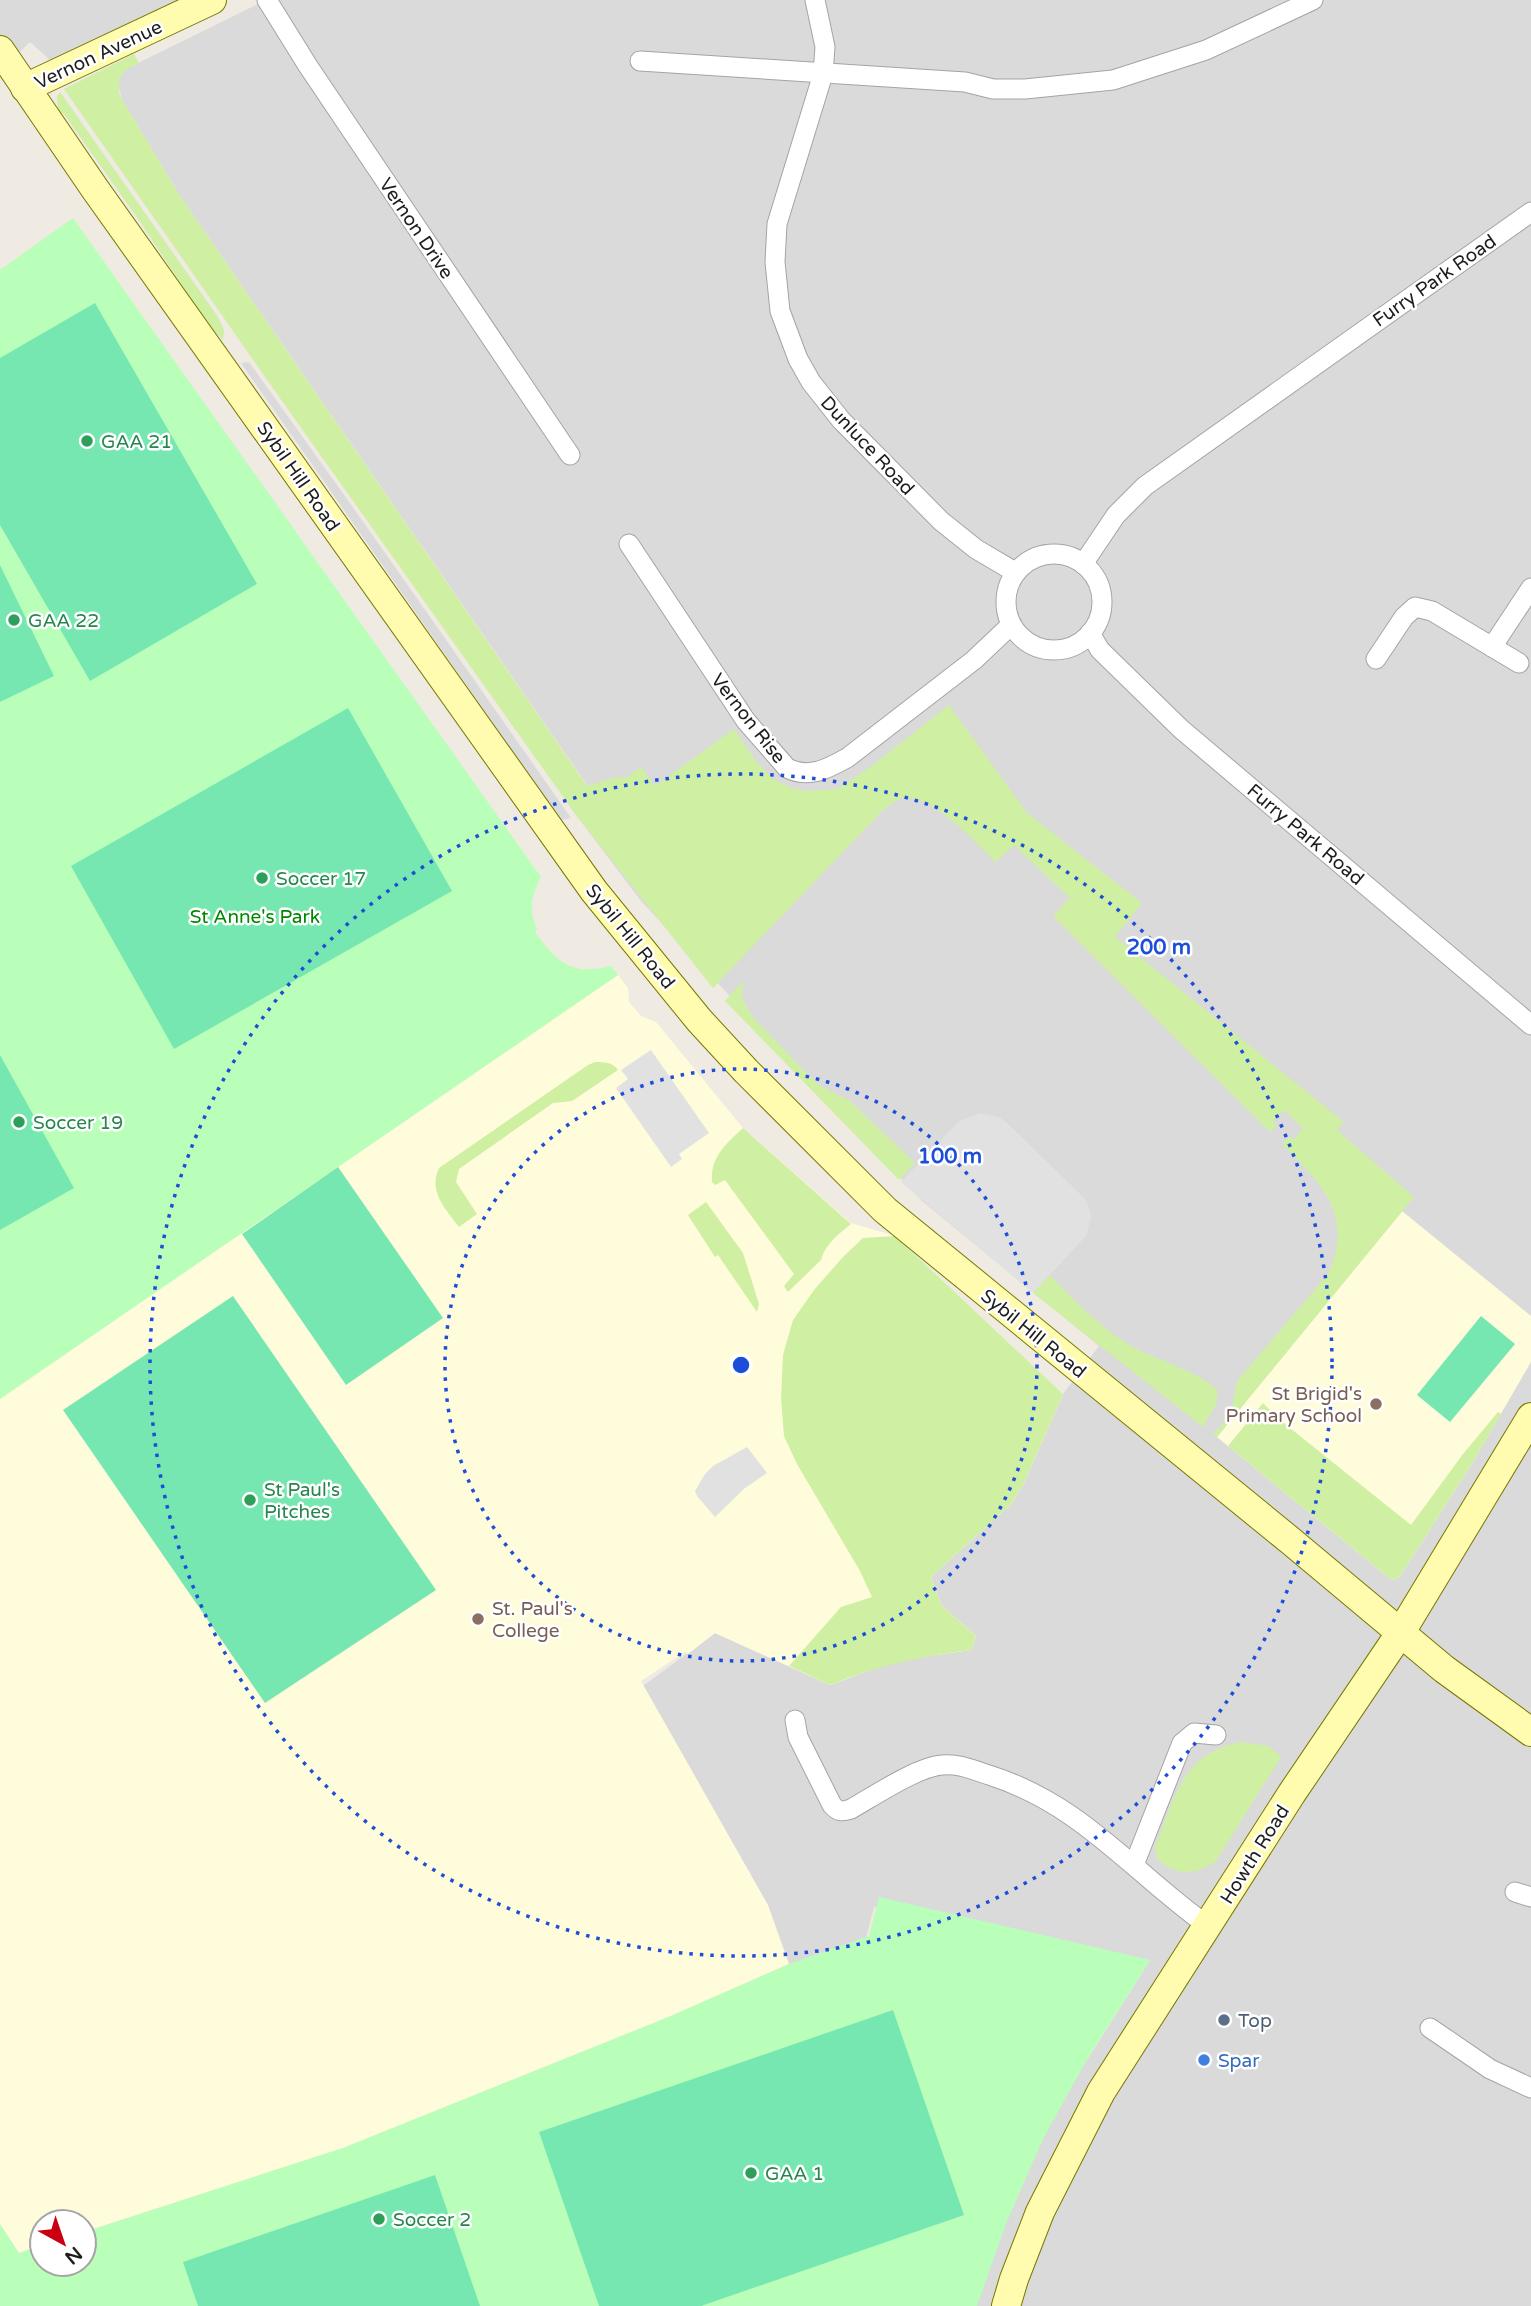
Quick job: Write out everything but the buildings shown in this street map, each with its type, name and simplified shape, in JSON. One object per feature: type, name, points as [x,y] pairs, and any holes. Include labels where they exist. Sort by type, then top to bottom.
[{"type":"main road","name":"Vernon Avenue","points":[[0,50],[25,88],[212,0]]},
{"type":"main road","name":"Sybil Hill Road","points":[[25,88],[587,882],[699,1020],[770,1096],[885,1210],[1462,1683],[1531,1731]]},
{"type":"main road","name":"Howth Road","points":[[1006,2306],[1040,2212],[1101,2092],[1292,1793],[1401,1632],[1531,1417]]},
{"type":"street","name":"Vernon Drive","points":[[267,0],[307,66],[570,454]]},
{"type":"street","name":"Dunluce Road","points":[[814,0],[825,47],[822,74],[777,223],[775,262],[780,311],[798,359],[811,382],[841,421],[941,521],[976,549],[1015,572]]},
{"type":"street","points":[[640,61],[965,82],[993,89],[1026,89],[1113,80],[1206,50],[1286,6],[1313,0]]},
{"type":"street","name":"Furry Park Road","points":[[1083,564],[1116,515],[1145,486],[1531,212]]},
{"type":"street","name":"Vernon Rise","points":[[629,544],[747,721],[787,768],[796,772],[811,773],[827,769],[847,758],[974,660],[1011,625]]},
{"type":"street","points":[[1042,555],[1070,557],[1083,564],[1094,575],[1101,597],[1098,620],[1090,633],[1078,643],[1064,649],[1048,650],[1034,646],[1021,637],[1011,625],[1007,611],[1006,597],[1015,572],[1028,561],[1042,555]]},
{"type":"street","points":[[1493,647],[1531,588]]},
{"type":"street","points":[[1376,659],[1404,617],[1415,607],[1432,611],[1518,663]]},
{"type":"street","name":"Furry Park Road","points":[[1090,633],[1100,650],[1181,729],[1531,1025]]},
{"type":"street","points":[[795,1720],[799,1737],[836,1810],[843,1812],[851,1809],[905,1779],[938,1765],[956,1764],[1011,1782],[1078,1818],[1168,1896],[1208,1926]]},
{"type":"street","points":[[1134,1865],[1182,1743],[1194,1733],[1216,1735]]},
{"type":"street","points":[[1430,2028],[1490,2069],[1531,2088]]},
{"type":"shaded area","points":[[0,0],[185,0],[51,61],[30,42],[0,71]]},
{"type":"shaded area","points":[[266,0],[1531,0],[1531,2306],[974,2306],[1037,2149],[1080,2071],[1144,1970],[874,1907],[864,1946],[784,1973],[636,1691],[715,1633],[830,1685],[881,1666],[914,1658],[971,1650],[976,1636],[941,1605],[931,1577],[1011,1504],[1024,1483],[1063,1394],[1099,1346],[922,1201],[641,901],[567,803],[587,785],[180,196],[122,100],[118,84],[120,75],[126,69]]},
{"type":"shaded area","points":[[249,362],[571,818],[561,820],[241,363]]},
{"type":"shaded area","name":"St. Paul's College","points":[[618,975],[628,988],[629,1002],[641,1016],[656,1022],[743,1128],[851,1223],[895,1236],[1063,1394],[1024,1483],[1011,1504],[931,1577],[941,1605],[976,1636],[971,1650],[914,1658],[881,1666],[830,1685],[715,1633],[688,1654],[685,1652],[641,1681],[768,1905],[789,1964],[666,2018],[343,2148],[98,2227],[98,2208],[28,2208],[28,2250],[19,2253],[0,2224],[0,1399]]},
{"type":"shaded area","points":[[651,1050],[709,1133],[679,1154],[682,1159],[671,1167],[616,1088],[628,1079],[621,1070]]},
{"type":"shaded area","points":[[980,1113],[999,1117],[1007,1123],[1086,1200],[1089,1208],[1091,1218],[1086,1236],[1033,1293],[901,1182],[958,1122]]},
{"type":"shaded area","name":"St Brigid's Primary School","points":[[1402,1211],[1531,1316],[1531,1362],[1470,1467],[1395,1580],[1389,1578],[1217,1437]]},
{"type":"shaded area","points":[[747,1447],[767,1473],[745,1488],[715,1517],[695,1491],[713,1466]]},
{"type":"green space","points":[[134,54],[139,63],[128,68],[122,75],[119,84],[120,96],[180,196],[587,786],[617,777],[626,778],[641,767],[655,786],[734,729],[756,761],[773,779],[791,788],[808,791],[837,789],[869,768],[949,705],[1027,813],[1142,903],[1115,937],[1344,1122],[1337,1130],[1414,1197],[1217,1437],[1213,1434],[1231,1411],[1237,1381],[1328,1274],[1335,1253],[1338,1234],[1336,1217],[1330,1202],[1309,1172],[1282,1144],[1289,1137],[1293,1140],[1303,1129],[1285,1110],[1273,1121],[1277,1125],[1270,1132],[1053,916],[1070,898],[1014,845],[996,862],[954,822],[917,800],[899,799],[882,811],[713,988],[576,815],[64,89]]},
{"type":"green space","points":[[60,92],[218,317],[224,330],[223,340],[206,322],[141,223],[64,114],[58,111],[57,96]]},
{"type":"green space","name":"St Anne's Park","points":[[73,218],[541,877],[532,902],[537,928],[535,932],[551,952],[567,964],[585,969],[611,966],[618,975],[0,1399],[0,270]]},
{"type":"green space","name":"GAA 21","points":[[95,303],[257,584],[90,681],[0,525],[0,358]]},
{"type":"green space","name":"GAA 22","points":[[0,565],[54,676],[0,702]]},
{"type":"green space","name":"Soccer 17","points":[[348,708],[452,891],[174,1049],[71,866]]},
{"type":"green space","points":[[743,981],[742,998],[752,1016],[809,1076],[821,1086],[850,1101],[915,1163],[899,1180],[725,1001]]},
{"type":"green space","name":"Soccer 19","points":[[0,1055],[74,1188],[0,1230]]},
{"type":"green space","points":[[595,1062],[608,1063],[618,1070],[572,1101],[553,1103],[459,1169],[456,1182],[477,1214],[459,1227],[437,1192],[436,1177],[439,1168]]},
{"type":"green space","points":[[743,1128],[851,1224],[833,1240],[821,1260],[788,1292],[784,1286],[794,1274],[725,1180],[715,1185],[712,1182],[716,1158]]},
{"type":"green space","points":[[338,1167],[443,1318],[346,1385],[242,1234]]},
{"type":"green space","points":[[706,1202],[743,1253],[759,1304],[757,1312],[718,1255],[715,1257],[688,1215]]},
{"type":"green space","points":[[895,1236],[1063,1394],[1024,1483],[1011,1504],[931,1577],[941,1605],[976,1636],[971,1650],[899,1663],[830,1685],[789,1666],[841,1607],[872,1597],[784,1436],[781,1398],[783,1355],[793,1320],[814,1290],[842,1258],[863,1238]]},
{"type":"green space","points":[[1050,1275],[1117,1337],[1217,1389],[1217,1403],[1203,1427],[1033,1293]]},
{"type":"green space","name":"St Paul's Pitches","points":[[233,1296],[436,1590],[265,1703],[63,1410]]},
{"type":"green space","points":[[1481,1316],[1515,1344],[1450,1422],[1417,1395]]},
{"type":"green space","points":[[1263,1403],[1280,1420],[1411,1525],[1463,1454],[1498,1412],[1501,1414],[1470,1467],[1395,1580],[1389,1578],[1228,1446]]},
{"type":"green space","points":[[1241,1742],[1269,1746],[1281,1757],[1216,1861],[1201,1869],[1186,1872],[1164,1864],[1157,1858],[1155,1847],[1183,1780],[1205,1756]]},
{"type":"green space","points":[[879,1897],[1150,1960],[1086,2061],[1043,2139],[1005,2226],[977,2306],[0,2306],[0,2224],[19,2253],[28,2250],[28,2278],[98,2278],[98,2227],[343,2148],[666,2018],[789,1964],[869,1936]]},
{"type":"green space","name":"GAA 1","points":[[893,2010],[964,2215],[701,2306],[599,2306],[539,2132]]},
{"type":"green space","name":"Soccer 2","points":[[435,2175],[480,2306],[198,2306],[183,2262]]},
{"type":"place","name":"GAA 21","points":[[87,441]]},
{"type":"place","name":"GAA 22","points":[[14,620]]},
{"type":"place","name":"Soccer 17","points":[[262,878]]},
{"type":"place","name":"Soccer 19","points":[[19,1122]]},
{"type":"place","name":"St Brigid's Primary School","points":[[1376,1404]]},
{"type":"place","name":"St Paul's Pitches","points":[[250,1500]]},
{"type":"place","name":"St. Paul's College","points":[[478,1619]]},
{"type":"place","name":"Top","points":[[1224,2020]]},
{"type":"place","name":"Spar","points":[[1204,2060]]},
{"type":"place","name":"GAA 1","points":[[751,2173]]},
{"type":"place","name":"Soccer 2","points":[[379,2219]]}]
